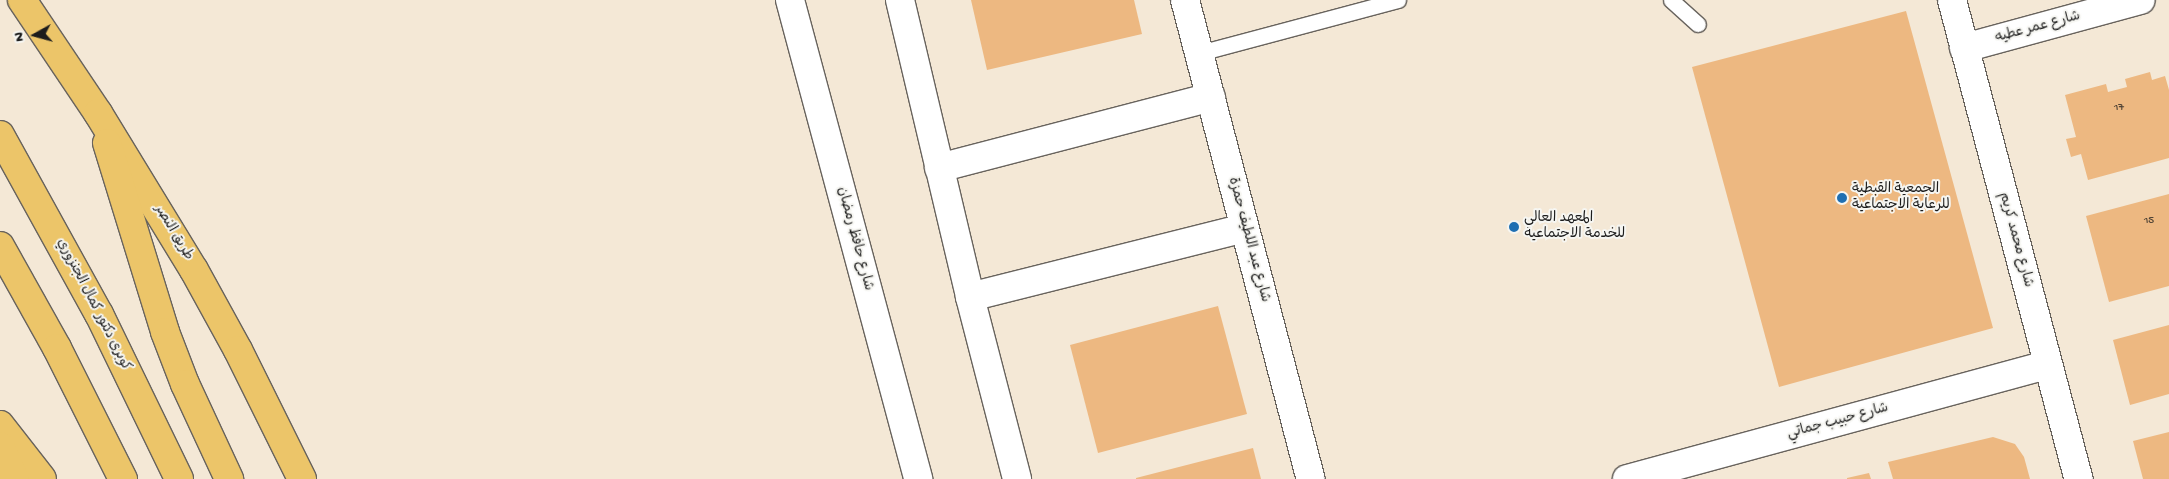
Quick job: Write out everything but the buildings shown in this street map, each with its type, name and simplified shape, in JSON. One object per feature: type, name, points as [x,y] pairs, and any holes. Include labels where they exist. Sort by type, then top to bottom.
[{"type":"highway","name":"طريق النصر","points":[[22,0],[98,113],[194,270],[238,350],[302,479]]},
{"type":"highway","points":[[98,113],[165,332],[185,384],[229,479]]},
{"type":"highway","name":"كوبرى دكتور كمال الجنزوري","points":[[0,135],[26,178],[99,314],[178,479]]},
{"type":"highway","points":[[0,246],[57,348],[123,479]]},
{"type":"highway","points":[[0,425],[42,479]]},
{"type":"highway","points":[[0,446],[15,479]]},
{"type":"street","name":"شارع حافظ رمضان","points":[[790,0],[918,479]]},
{"type":"street","points":[[900,0],[970,297],[1017,479]]},
{"type":"street","name":"شارع عبد اللطيف حمزة","points":[[1185,0],[1311,479]]},
{"type":"street","name":"شارع محمد كريم","points":[[1952,0],[2078,479]]},
{"type":"street","name":"شارع عمر عطيه","points":[[1964,48],[2142,0]]},
{"type":"street","points":[[939,168],[1211,97]]},
{"type":"street","points":[[970,297],[1244,228]]},
{"type":"street","name":"شارع حبيب جماتي","points":[[1627,479],[1713,468],[2048,365]]},
{"type":"lane","points":[[1199,54],[1398,0]]},
{"type":"lane","points":[[1671,0],[1698,24]]},
{"type":"place","name":"الجمعية القبطية للرعاية الاجتماعية","points":[[1842,198]]},
{"type":"place","name":"المعهد العالي للخدمة الاجتماعيه","points":[[1514,227]]}]
